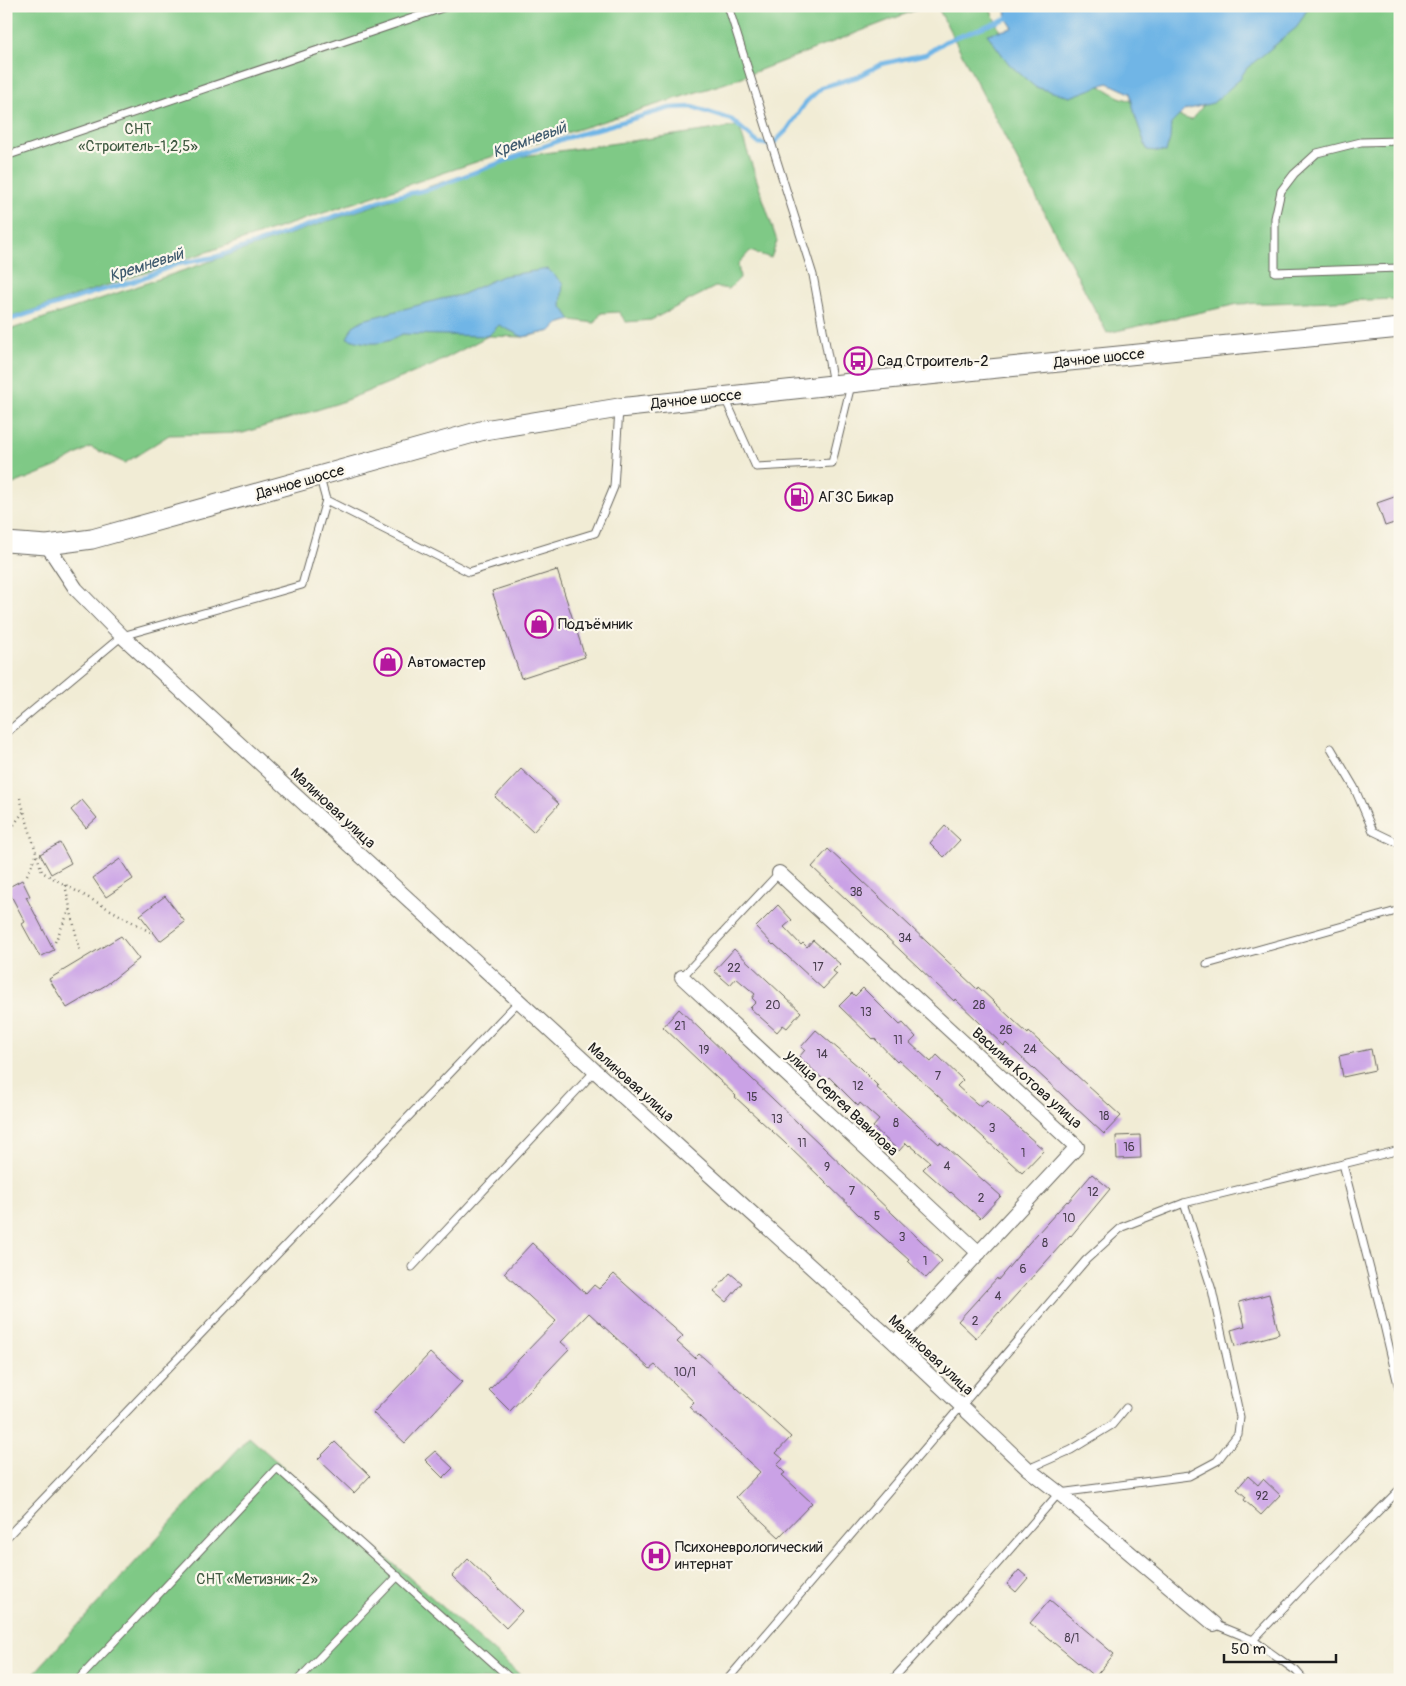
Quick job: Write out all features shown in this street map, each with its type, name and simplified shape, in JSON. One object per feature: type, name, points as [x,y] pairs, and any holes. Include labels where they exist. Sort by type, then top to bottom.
[{"type":"main road","name":"Дачное шоссе","points":[[6,542],[47,545],[92,539],[484,430],[619,408],[1400,328]]},
{"type":"street","name":"Малиновая улица","points":[[47,545],[76,589],[122,636],[595,1071],[895,1343],[1028,1469],[1214,1624]]},
{"type":"street","name":"Василия Котова улица","points":[[779,873],[1077,1147],[895,1343]]},
{"type":"street","name":"улица Сергея Вавилова","points":[[682,977],[979,1253]]},
{"type":"lane","points":[[6,156],[448,6]]},
{"type":"lane","points":[[724,396],[756,467],[832,463],[842,384],[813,275],[728,6]]},
{"type":"lane","points":[[1400,141],[1361,142],[1317,153],[1294,174],[1281,191],[1275,218],[1275,272],[1400,268]]},
{"type":"lane","points":[[326,500],[469,572],[595,532],[614,487],[619,408]]},
{"type":"lane","points":[[6,733],[122,636],[302,586],[326,500],[319,476]]},
{"type":"lane","points":[[1332,748],[1354,787],[1372,831],[1400,844]]},
{"type":"lane","points":[[682,977],[779,873]]},
{"type":"lane","points":[[1206,964],[1400,910]]},
{"type":"lane","points":[[6,1538],[519,1001]]},
{"type":"lane","points":[[412,1267],[595,1071]]},
{"type":"lane","points":[[727,1680],[1086,1260],[1122,1227],[1184,1203],[1400,1150]]},
{"type":"lane","points":[[1343,1164],[1400,1393]]},
{"type":"lane","points":[[892,1680],[971,1594],[1059,1493],[1189,1476],[1217,1461],[1238,1434],[1240,1417],[1212,1290],[1184,1203]]},
{"type":"lane","points":[[1028,1469],[1071,1450],[1112,1425],[1126,1408]]},
{"type":"lane","points":[[78,1680],[278,1468],[512,1680]]},
{"type":"lane","points":[[1253,1640],[1400,1489]]},
{"type":"lane","points":[[298,1680],[398,1576]]},
{"type":"lane","points":[[1214,1624],[1253,1640],[1296,1670],[1304,1680]]},
{"type":"path","points":[[20,798],[42,872],[154,934]]},
{"type":"path","points":[[8,833],[24,811]]},
{"type":"path","points":[[26,875],[37,855]]},
{"type":"path","points":[[66,885],[80,952]]},
{"type":"path","points":[[55,942],[70,908]]},
{"type":"green space","name":"СНТ «Строитель-1,2,5»","points":[[6,6],[926,6],[729,82],[518,148],[6,319]]},
{"type":"green space","points":[[937,6],[989,6],[1013,62],[1069,67],[1119,97],[1191,120],[1270,27],[1314,6],[1400,6],[1400,299],[1238,304],[1107,333]]},
{"type":"green space","points":[[739,126],[777,241],[771,258],[750,251],[738,264],[740,278],[729,289],[715,287],[651,320],[626,322],[619,312],[601,313],[595,323],[571,320],[558,324],[551,331],[523,337],[488,336],[433,365],[339,403],[243,433],[169,435],[125,463],[90,447],[55,467],[6,487],[6,331],[516,157]]},
{"type":"green space","name":"СНТ «Метизник-2»","points":[[249,1437],[526,1680],[28,1680]]},
{"type":"water","points":[[1005,6],[1309,6],[1297,27],[1247,68],[1238,81],[1213,103],[1185,110],[1171,124],[1170,139],[1166,152],[1147,150],[1135,116],[1130,93],[1108,83],[1070,97],[1035,87],[1009,64],[987,34],[1013,28],[1007,19]]},
{"type":"water","points":[[548,269],[563,284],[561,305],[571,320],[558,324],[551,331],[523,337],[499,325],[488,336],[402,334],[389,341],[375,343],[347,338],[353,326],[363,320],[461,295],[502,276]]},
{"type":"building","points":[[1400,495],[1400,521],[1385,526],[1377,503]]},
{"type":"building","name":"Подъёмник","points":[[557,570],[585,657],[521,678],[492,591]]},
{"type":"building","points":[[521,769],[559,804],[533,832],[495,797]]},
{"type":"building","points":[[82,800],[97,818],[86,828],[71,810]]},
{"type":"building","points":[[945,826],[960,840],[944,857],[930,843]]},
{"type":"building","points":[[60,843],[71,863],[51,874],[40,854]]},
{"type":"building","points":[[828,849],[977,989],[978,987],[1121,1116],[1104,1134],[1006,1043],[1004,1046],[955,999],[954,1001],[812,867]]},
{"type":"building","points":[[120,859],[133,879],[106,897],[93,878]]},
{"type":"building","points":[[22,880],[30,896],[26,897],[54,950],[40,957],[22,924],[25,922],[7,888]]},
{"type":"building","points":[[165,896],[185,922],[160,941],[140,915]]},
{"type":"building","points":[[778,905],[792,920],[784,927],[801,945],[803,943],[807,947],[813,940],[840,964],[833,971],[837,974],[823,989],[773,945],[756,927]]},
{"type":"building","points":[[121,936],[139,959],[106,985],[67,1008],[49,979]]},
{"type":"building","points":[[734,949],[801,1012],[787,1028],[783,1025],[777,1032],[750,1008],[756,1002],[752,998],[755,994],[736,978],[730,985],[714,971]]},
{"type":"building","points":[[863,988],[900,1025],[903,1023],[916,1037],[910,1043],[931,1062],[937,1055],[963,1080],[957,1086],[981,1107],[987,1100],[1044,1150],[1022,1173],[899,1060],[897,1062],[839,1006],[852,993],[855,996]]},
{"type":"building","points":[[679,1009],[942,1261],[926,1278],[663,1027]]},
{"type":"building","points":[[816,1030],[859,1067],[878,1086],[876,1087],[939,1144],[940,1142],[1001,1196],[980,1218],[923,1169],[930,1162],[906,1143],[899,1151],[873,1127],[879,1120],[860,1103],[858,1106],[829,1077],[825,1081],[799,1057],[805,1050],[801,1047]]},
{"type":"building","points":[[1371,1049],[1375,1070],[1343,1077],[1339,1056]]},
{"type":"building","points":[[1140,1135],[1141,1158],[1117,1159],[1116,1136]]},
{"type":"building","points":[[1092,1174],[1110,1189],[1071,1236],[976,1338],[958,1321],[997,1278],[998,1280]]},
{"type":"building","points":[[532,1243],[586,1294],[594,1285],[599,1289],[614,1274],[683,1336],[677,1342],[695,1358],[699,1354],[704,1358],[791,1437],[776,1453],[783,1459],[777,1465],[785,1473],[782,1475],[812,1503],[779,1537],[736,1497],[760,1472],[689,1407],[694,1402],[655,1365],[650,1369],[589,1313],[561,1342],[569,1349],[510,1411],[489,1390],[556,1321],[504,1273]]},
{"type":"building","points":[[730,1273],[742,1283],[726,1302],[714,1292]]},
{"type":"building","points":[[1269,1294],[1279,1334],[1235,1346],[1231,1330],[1245,1326],[1239,1302]]},
{"type":"building","points":[[430,1353],[462,1382],[405,1443],[373,1413]]},
{"type":"building","points":[[335,1442],[370,1476],[354,1493],[318,1459]]},
{"type":"building","points":[[435,1451],[453,1468],[443,1478],[425,1460]]},
{"type":"building","points":[[1248,1476],[1258,1485],[1263,1479],[1280,1495],[1261,1515],[1244,1500],[1246,1497],[1237,1489]]},
{"type":"building","points":[[468,1559],[522,1611],[506,1628],[452,1576]]},
{"type":"building","points":[[1019,1570],[1028,1578],[1016,1592],[1007,1584]]},
{"type":"building","points":[[1050,1600],[1114,1654],[1095,1677],[1030,1623]]},
{"type":"waterway","name":"Кремневый","points":[[6,321],[135,281],[177,264],[216,257],[388,198],[430,189],[566,138],[670,108],[692,107],[732,120],[758,143],[772,145],[787,130],[806,102],[822,87],[857,77],[881,64],[926,54],[946,41],[1010,17]]},
{"type":"place","name":"Сад Строитель-2","points":[[858,361]]},
{"type":"place","name":"АГЗС Бикар","points":[[799,497]]},
{"type":"place","name":"Подъёмник","points":[[539,624]]},
{"type":"place","name":"Автомастер","points":[[388,662]]},
{"type":"place","name":"Психоневрологический интернат","points":[[656,1556]]}]
